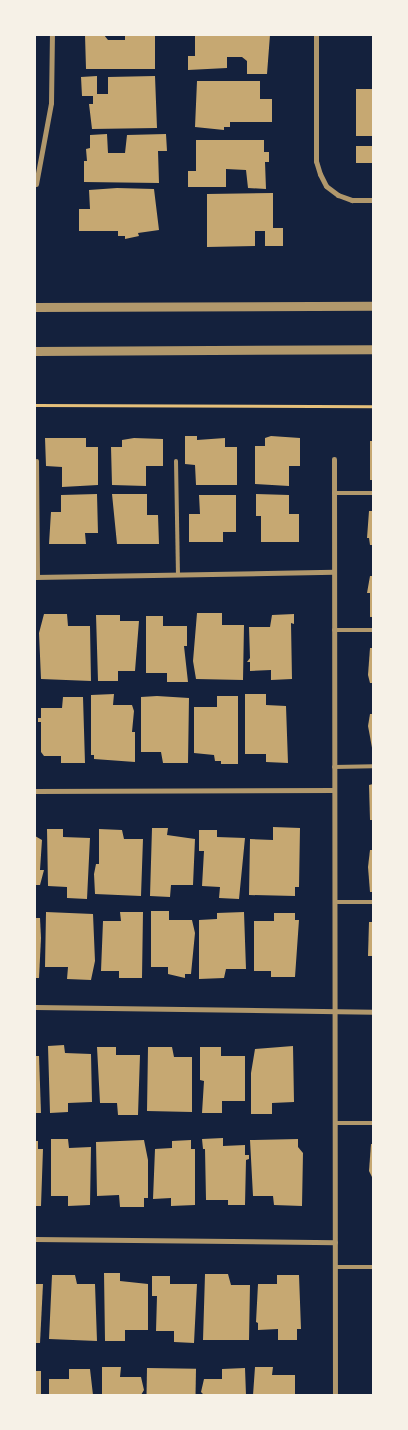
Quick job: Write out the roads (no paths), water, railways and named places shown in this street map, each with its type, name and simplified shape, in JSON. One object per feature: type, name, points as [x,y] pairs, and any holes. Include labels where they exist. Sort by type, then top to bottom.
[{"type":"street","points":[[36,184],[51,103],[52,35]]},
{"type":"street","points":[[316,35],[316,161],[320,174],[326,186],[338,195],[352,200],[373,200]]},
{"type":"street","points":[[35,307],[373,306]]},
{"type":"street","points":[[35,351],[373,349]]},
{"type":"street","points":[[334,459],[335,1395]]},
{"type":"street","points":[[36,577],[334,572]]},
{"type":"street","points":[[35,791],[334,790]]},
{"type":"street","points":[[35,1007],[373,1012]]},
{"type":"street","points":[[35,1240],[335,1242]]},
{"type":"lane","points":[[36,577],[37,461]]},
{"type":"lane","points":[[176,461],[178,574]]},
{"type":"lane","points":[[334,493],[373,493]]},
{"type":"lane","points":[[334,630],[373,630]]},
{"type":"lane","points":[[334,766],[373,766]]},
{"type":"lane","points":[[334,902],[373,902]]},
{"type":"lane","points":[[335,1123],[373,1123]]},
{"type":"lane","points":[[335,1267],[373,1267]]}]
